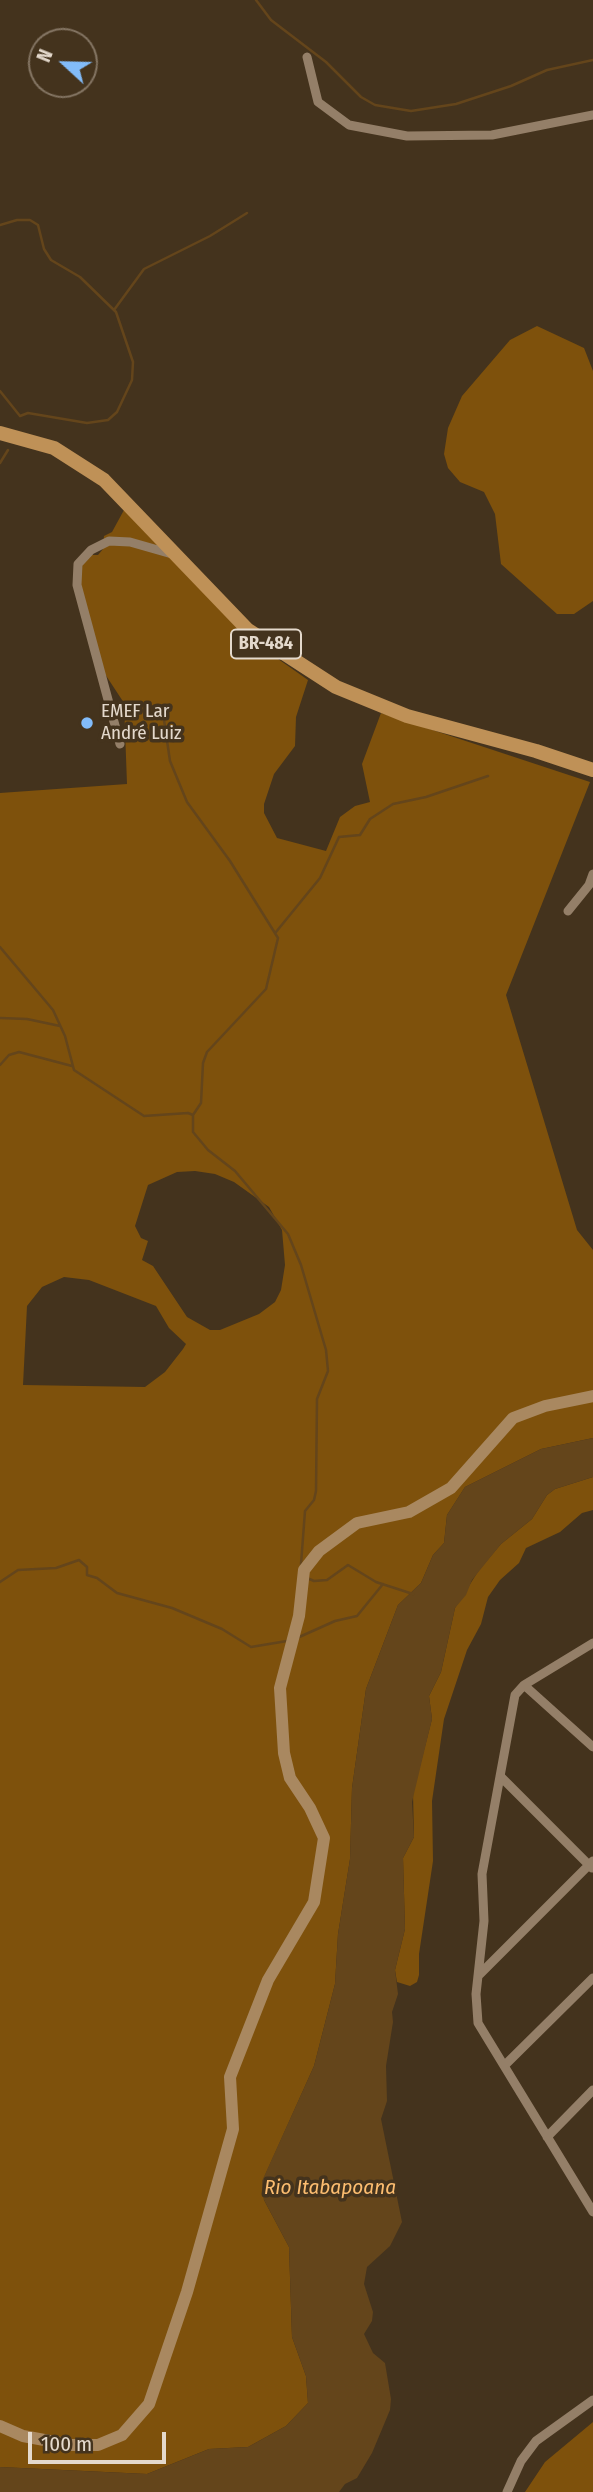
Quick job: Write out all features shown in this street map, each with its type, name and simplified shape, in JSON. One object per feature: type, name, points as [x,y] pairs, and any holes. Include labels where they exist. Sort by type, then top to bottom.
[{"type":"main road","name":"BR-484","points":[[0,433],[41,443],[80,463],[104,480],[248,630],[336,687],[407,716],[590,769]]},
{"type":"street","points":[[307,57],[318,102],[349,125],[407,136],[492,135],[593,115]]},
{"type":"street","points":[[120,744],[78,585],[78,565],[91,550],[109,541],[130,542],[175,555]]},
{"type":"street","points":[[568,911],[589,885],[593,874]]},
{"type":"street","points":[[0,2426],[23,2436],[71,2445],[98,2445],[122,2435],[149,2404],[187,2292],[233,2129],[230,2077],[268,1980],[314,1902],[324,1838],[310,1808],[290,1778],[284,1753],[280,1688],[299,1616],[304,1570],[319,1551],[358,1523],[409,1512],[451,1488],[513,1418],[545,1406],[593,1396]]},
{"type":"street","points":[[593,1643],[524,1685],[515,1695],[482,1874],[484,1921],[478,1976],[478,2023],[506,2064],[593,2212]]},
{"type":"street","points":[[524,1685],[593,1747]]},
{"type":"street","points":[[478,1976],[592,1865],[500,1776]]},
{"type":"street","points":[[506,2064],[593,1978]]},
{"type":"street","points":[[547,2137],[593,2090]]},
{"type":"street","points":[[507,2492],[522,2461],[536,2441],[593,2400]]},
{"type":"shaded area","points":[[537,326],[584,348],[593,371],[593,601],[574,614],[557,614],[501,564],[495,514],[484,492],[460,482],[448,468],[444,454],[448,428],[462,396],[510,340]]},
{"type":"shaded area","points":[[124,510],[244,635],[308,680],[296,717],[295,746],[274,774],[264,804],[264,813],[277,838],[326,851],[340,817],[355,806],[370,802],[362,764],[381,713],[590,782],[506,995],[577,1230],[593,1250],[593,1438],[541,1449],[465,1487],[447,1515],[444,1543],[433,1555],[421,1583],[398,1605],[366,1689],[352,1788],[350,1859],[338,1934],[335,1984],[314,2066],[262,2182],[264,2200],[289,2247],[292,2337],[306,2376],[308,2403],[286,2426],[248,2447],[209,2449],[147,2474],[0,2467],[0,793],[127,784],[124,703],[103,671],[77,571],[90,555],[98,555],[103,549],[104,536],[112,532]],"holes":[[[177,1172],[215,1174],[234,1182],[269,1207],[282,1230],[285,1265],[281,1290],[275,1302],[259,1314],[220,1330],[210,1330],[187,1317],[153,1266],[142,1260],[148,1241],[141,1238],[135,1226],[148,1185]],[[64,1277],[89,1280],[156,1306],[169,1328],[186,1344],[165,1372],[145,1387],[23,1385],[27,1306],[42,1287]]]},
{"type":"shaded area","points":[[593,1477],[593,1510],[582,1513],[560,1532],[526,1548],[519,1563],[500,1580],[488,1597],[481,1624],[467,1650],[444,1719],[432,1801],[433,1861],[419,1954],[419,1975],[417,1982],[410,1986],[397,1982],[395,1970],[405,1929],[403,1858],[414,1837],[413,1793],[432,1719],[429,1696],[441,1672],[455,1608],[479,1570],[501,1544],[532,1519],[547,1495],[555,1489]]},
{"type":"shaded area","points":[[593,2422],[593,2492],[525,2492],[545,2462]]},
{"type":"water","name":"Rio Itabapoana","points":[[593,1438],[593,1477],[555,1489],[547,1495],[532,1519],[501,1544],[472,1580],[466,1595],[455,1608],[441,1672],[429,1696],[432,1719],[412,1802],[414,1837],[403,1858],[405,1929],[395,1970],[398,1994],[392,2012],[386,2066],[387,2101],[381,2119],[402,2222],[390,2246],[367,2267],[364,2284],[373,2312],[372,2321],[364,2334],[373,2353],[385,2363],[391,2399],[390,2410],[372,2453],[357,2478],[345,2484],[339,2492],[0,2492],[0,2467],[147,2474],[209,2449],[248,2447],[286,2426],[308,2403],[306,2376],[292,2337],[289,2247],[264,2200],[262,2181],[314,2066],[335,1984],[338,1934],[350,1859],[352,1788],[366,1689],[398,1605],[421,1583],[433,1555],[444,1543],[447,1515],[465,1487],[541,1449]]},
{"type":"waterway","points":[[256,0],[271,20],[326,62],[361,97],[375,105],[411,111],[456,104],[511,86],[547,70],[593,60]]},
{"type":"waterway","points":[[114,310],[144,269],[210,236],[247,213]]},
{"type":"waterway","points":[[0,225],[17,220],[30,220],[38,225],[44,249],[51,260],[80,277],[116,312],[133,362],[132,380],[117,412],[108,420],[87,423],[28,413],[20,416]]},
{"type":"waterway","points":[[0,391],[20,416]]},
{"type":"waterway","points":[[0,463],[8,450]]},
{"type":"waterway","points":[[164,720],[170,761],[187,802],[230,861],[278,938],[266,989],[207,1052],[203,1063],[201,1103],[193,1115],[193,1132],[208,1150],[235,1171],[288,1234],[301,1265],[326,1350],[328,1371],[317,1399],[316,1491],[314,1500],[305,1511],[301,1564]]},
{"type":"waterway","points":[[276,932],[320,878],[339,837],[360,835],[370,819],[393,804],[426,797],[488,776]]},
{"type":"waterway","points":[[0,947],[53,1010],[65,1036],[74,1070],[144,1116],[188,1113],[193,1115]]},
{"type":"waterway","points":[[0,1018],[27,1019],[60,1026]]},
{"type":"waterway","points":[[0,1065],[9,1055],[19,1052],[72,1066]]},
{"type":"waterway","points":[[0,1582],[18,1570],[56,1568],[79,1560],[87,1567],[87,1575],[97,1578],[117,1593],[172,1608],[222,1629],[251,1647],[287,1641]]},
{"type":"waterway","points":[[307,1578],[314,1581],[327,1580],[348,1565],[376,1582],[413,1594]]},
{"type":"waterway","points":[[297,1638],[335,1621],[357,1616],[383,1584]]},
{"type":"place","name":"EMEF Lar André Luiz","points":[[87,723]]}]
